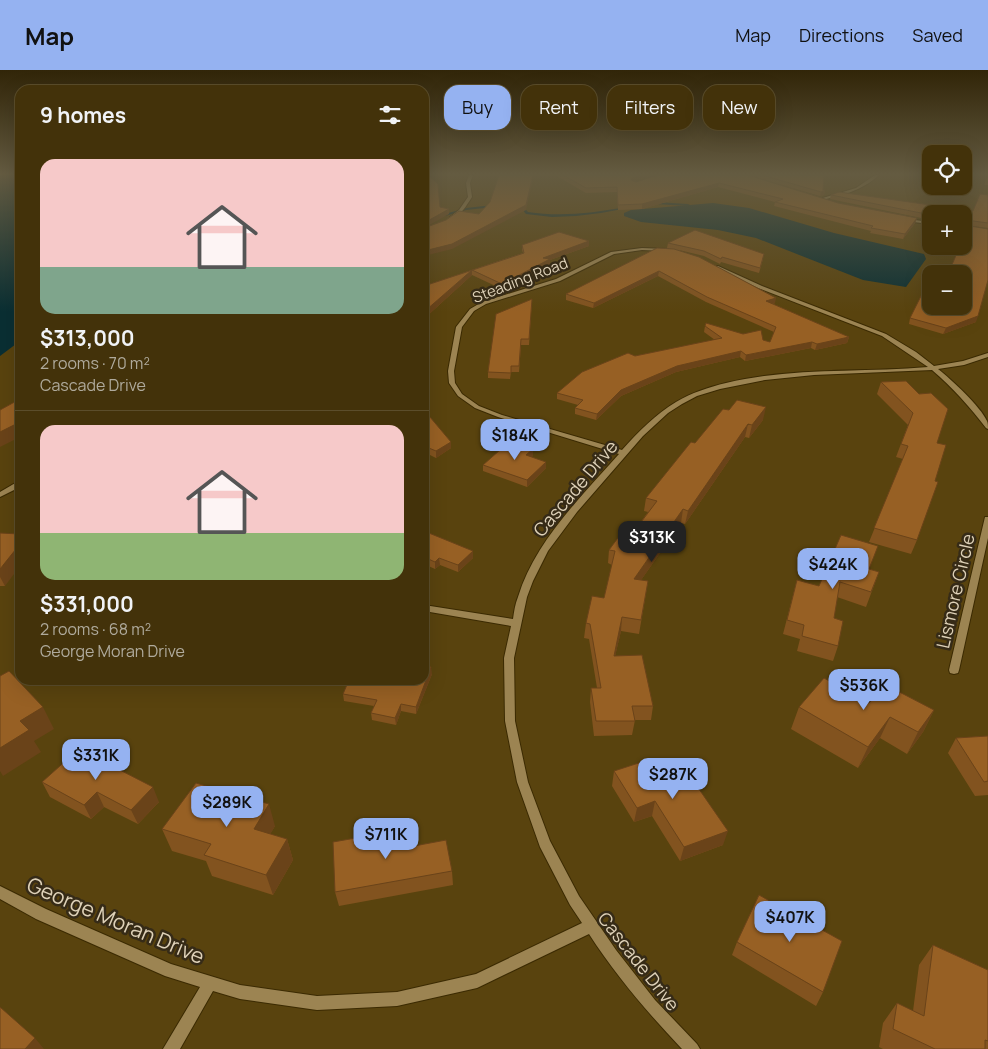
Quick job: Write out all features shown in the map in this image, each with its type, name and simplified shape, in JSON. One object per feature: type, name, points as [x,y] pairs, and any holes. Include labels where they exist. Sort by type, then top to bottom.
[{"type":"street","points":[[442,223],[445,221]]},
{"type":"street","name":"Steading Road","points":[[625,453],[500,416],[477,407],[460,395],[452,383],[451,371],[459,327],[472,310],[484,303],[558,280],[613,253],[642,249],[674,251]]},
{"type":"street","points":[[709,263],[760,287],[884,335],[921,357],[972,404],[988,427]]},
{"type":"street","name":"Cascade Drive","points":[[692,1049],[664,1022],[602,946],[557,871],[534,818],[518,767],[508,701],[510,645],[522,596],[541,554],[565,520],[652,424],[670,408],[694,396],[722,386],[752,379],[933,368],[975,360],[988,355]]},
{"type":"street","points":[[0,495],[15,487]]},
{"type":"street","name":"Lismore Circle","points":[[954,670],[988,519]]},
{"type":"street","points":[[429,609],[516,623]]},
{"type":"street","name":"George Moran Drive","points":[[0,892],[41,914],[170,972],[240,992],[317,1003],[397,999],[477,981],[590,926]]},
{"type":"street","points":[[172,1049],[210,983]]},
{"type":"water","points":[[0,221],[15,221],[15,345],[0,356]]},
{"type":"water","points":[[637,221],[792,221],[834,233],[922,254],[926,259],[906,287],[863,280],[756,238],[718,230]]},
{"type":"building","points":[[444,221],[496,221],[452,244],[429,250],[429,226]]},
{"type":"building","points":[[851,221],[915,221],[905,234],[871,228],[873,226]]},
{"type":"building","points":[[972,221],[972,221],[988,221],[988,223]]},
{"type":"building","points":[[972,226],[988,229],[988,280],[978,316],[946,328],[910,318],[922,294],[922,315],[972,315],[972,265],[952,265],[956,255],[972,255]]},
{"type":"building","points":[[695,230],[764,254],[760,268],[722,257],[721,259],[704,251],[668,243]]},
{"type":"building","points":[[559,232],[589,241],[543,258],[550,259],[502,284],[472,270],[524,253],[522,245]]},
{"type":"building","points":[[657,248],[674,249],[699,257],[776,298],[766,301],[849,337],[746,355],[741,351],[677,366],[621,390],[597,414],[575,408],[583,400],[557,393],[582,372],[628,353],[635,356],[722,338],[705,326],[706,323],[743,334],[761,330],[763,340],[770,342],[776,327],[707,297],[659,271],[594,303],[566,294]]},
{"type":"building","points":[[472,270],[429,308],[429,284]]},
{"type":"building","points":[[532,299],[529,339],[521,339],[519,366],[511,366],[511,373],[488,372],[496,314]]},
{"type":"building","points":[[906,381],[919,394],[931,393],[948,409],[937,443],[946,445],[935,481],[938,482],[917,540],[874,528],[908,446],[901,444],[913,413],[881,382]]},
{"type":"building","points":[[737,400],[766,407],[752,425],[748,424],[688,511],[683,509],[634,579],[648,581],[641,620],[622,617],[614,656],[642,655],[653,706],[632,706],[635,721],[596,721],[591,688],[601,688],[590,624],[586,623],[592,596],[604,598],[615,551],[609,550],[623,531],[632,534],[657,501],[646,498],[691,442],[695,443],[723,409],[729,410]]},
{"type":"building","points":[[15,402],[15,424],[0,432],[0,410]]},
{"type":"building","points":[[429,418],[451,442],[436,451],[429,448]]},
{"type":"building","points":[[509,442],[533,449],[526,455],[546,462],[527,480],[483,465]]},
{"type":"building","points":[[0,533],[15,534],[15,550],[0,569]]},
{"type":"building","points":[[429,533],[473,551],[458,565],[439,558],[435,562],[429,559]]},
{"type":"building","points":[[841,535],[878,546],[869,569],[879,572],[871,592],[840,582],[834,618],[843,621],[838,646],[802,636],[804,625],[787,620],[797,580],[819,586]]},
{"type":"building","points":[[9,671],[15,677],[15,685],[22,685],[43,707],[20,721],[29,730],[0,748],[0,676]]},
{"type":"building","points":[[824,678],[869,703],[884,684],[934,710],[918,732],[890,717],[868,747],[799,707]]},
{"type":"building","points":[[347,685],[424,685],[416,707],[401,704],[395,718],[371,713],[377,700],[343,694]]},
{"type":"building","points":[[988,736],[988,781],[984,782],[956,738]]},
{"type":"building","points":[[79,749],[153,787],[131,810],[97,792],[84,805],[42,782]]},
{"type":"building","points":[[651,759],[661,774],[683,766],[728,831],[684,847],[655,801],[637,808],[614,771]]},
{"type":"building","points":[[196,783],[269,804],[254,829],[287,839],[266,875],[204,855],[211,844],[162,829]]},
{"type":"building","points":[[412,828],[414,846],[446,840],[452,871],[335,892],[333,842]]},
{"type":"building","points":[[759,895],[842,941],[823,992],[737,942]]},
{"type":"building","points":[[933,945],[988,970],[988,1041],[985,1040],[985,1049],[935,1049],[893,1029],[897,1003],[924,1016]]},
{"type":"building","points":[[0,1007],[35,1038],[25,1049],[0,1049]]}]
